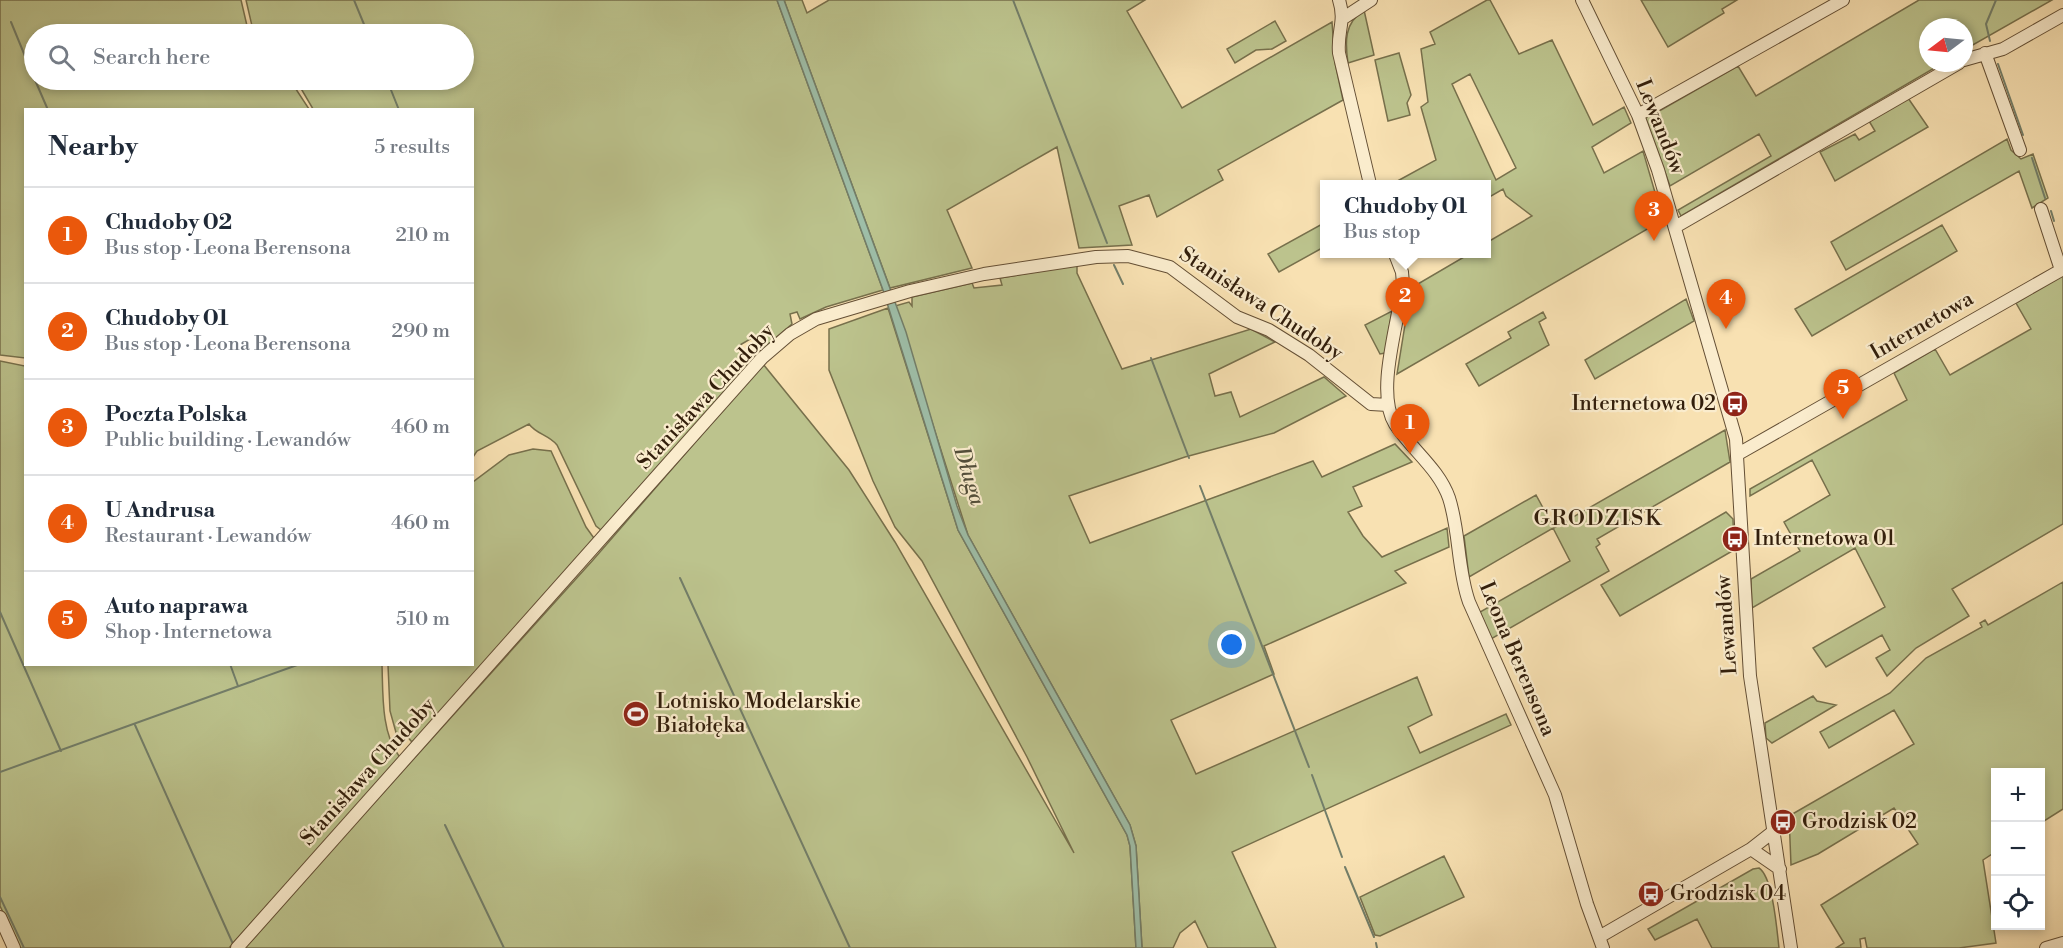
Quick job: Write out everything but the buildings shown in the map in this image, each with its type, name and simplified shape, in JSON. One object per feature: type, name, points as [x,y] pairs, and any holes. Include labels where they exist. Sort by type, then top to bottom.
[{"type":"street","points":[[1339,0],[1345,17],[1338,38],[1339,53],[1369,180]]},
{"type":"street","points":[[1345,17],[1371,0]]},
{"type":"street","name":"Lewandów","points":[[1582,0],[1638,115],[1675,227],[1728,407],[1738,454],[1750,676],[1791,948]]},
{"type":"street","points":[[1638,115],[1843,0]]},
{"type":"street","points":[[1973,57],[2003,48],[2063,15]]},
{"type":"street","points":[[1985,53],[2020,150]]},
{"type":"street","points":[[1675,227],[1944,72]]},
{"type":"street","points":[[2040,209],[2062,269]]},
{"type":"street","name":"Stanisława Chudoby","points":[[237,948],[762,358],[790,334],[808,323],[868,303],[953,280],[1085,259],[1121,255],[1140,257],[1170,267],[1237,317],[1269,330],[1302,350],[1371,404],[1389,405]]},
{"type":"street","name":"Leona Berensona","points":[[1397,258],[1402,272],[1403,284],[1388,385],[1389,405],[1396,425],[1430,466],[1447,492],[1454,521],[1463,586],[1555,795],[1601,943]]},
{"type":"street","name":"Internetowa","points":[[1738,454],[2062,269]]},
{"type":"street","points":[[1601,943],[1751,849],[1774,831]]},
{"type":"street","points":[[1751,849],[1780,868]]},
{"type":"street","points":[[0,918],[14,948]]},
{"type":"street","points":[[2046,948],[2063,943]]},
{"type":"green space","points":[[0,0],[241,0],[247,24],[24,24],[24,90],[297,90],[308,108],[24,108],[24,358],[0,355]]},
{"type":"green space","points":[[246,0],[777,0],[883,290],[826,307],[800,319],[797,312],[790,314],[792,324],[759,352],[764,331],[740,345],[741,350],[757,358],[601,530],[596,526],[557,445],[529,424],[477,451],[474,456],[474,108],[312,108],[302,90],[474,90],[474,24],[252,24]]},
{"type":"green space","points":[[784,0],[802,0],[807,13],[829,0],[1145,0],[1127,11],[1182,108],[1332,22],[1335,63],[1343,100],[1218,170],[1223,180],[1157,217],[1149,195],[1119,206],[1132,245],[1079,248],[1057,147],[947,210],[972,268],[890,288]]},
{"type":"green space","points":[[1487,0],[1490,0],[1519,54],[1552,40],[1593,125],[1624,107],[1631,123],[1592,147],[1604,173],[1643,151],[1663,220],[1397,374],[1411,288],[1462,258],[1491,258],[1491,240],[1532,216],[1506,196],[1503,189],[1491,196],[1491,180],[1399,180],[1436,160],[1421,107],[1428,102],[1421,49],[1435,44],[1430,32]],"holes":[[[1470,74],[1516,168],[1496,180],[1452,84]]]},
{"type":"green space","points":[[1641,0],[1737,0],[1722,9],[1724,13],[1668,47]]},
{"type":"green space","points":[[1919,0],[2052,0],[1973,45],[1973,18],[1919,18],[1919,72],[1928,72],[1681,216],[1678,210],[1771,156],[1759,134],[1670,186],[1644,114],[1661,110],[1738,66],[1756,96]]},
{"type":"green space","points":[[1364,10],[1374,55],[1348,63],[1346,48],[1349,27],[1357,15]]},
{"type":"green space","points":[[1275,21],[1286,41],[1272,49],[1256,50],[1235,63],[1227,49]]},
{"type":"green space","points":[[1399,53],[1411,95],[1407,103],[1410,115],[1388,121],[1375,60]]},
{"type":"green space","points":[[1908,98],[1928,127],[1835,181],[1820,152],[1855,134],[1859,140],[1875,131],[1869,121]]},
{"type":"green space","points":[[2007,139],[2011,150],[2021,159],[2033,154],[2048,198],[2032,208],[2019,171],[1846,270],[1831,242]]},
{"type":"green space","points":[[1320,225],[1320,249],[1279,272],[1268,254]]},
{"type":"green space","points":[[1942,225],[1957,251],[1812,336],[1795,309]]},
{"type":"green space","points":[[1077,265],[1077,273],[1122,369],[1251,329],[1275,342],[1209,374],[1215,396],[1231,392],[1240,417],[1324,377],[1346,396],[1274,433],[1185,457],[1069,496],[1090,543],[1313,461],[1322,477],[1395,444],[1412,462],[1353,487],[1362,506],[1348,512],[1363,536],[1382,557],[1447,528],[1449,547],[1395,571],[1406,583],[1264,646],[1274,674],[1171,720],[1196,774],[1417,677],[1432,715],[1408,727],[1420,753],[1506,714],[1511,725],[1232,852],[1276,948],[1208,948],[1195,921],[1180,933],[1173,948],[1142,948],[1136,846],[1130,825],[968,535],[895,306],[909,302],[912,306],[912,297],[972,283],[974,288],[1002,285],[1000,278]]},
{"type":"green space","points":[[2063,275],[2063,524],[1952,589],[1969,616],[1916,648],[1887,676],[1876,658],[1890,650],[1882,635],[1826,667],[1813,648],[1885,607],[1855,548],[1752,608],[1751,579],[1800,551],[1784,522],[1830,495],[1812,460],[1750,496],[1750,489],[1907,400],[1894,373],[1935,349],[1950,375],[2031,329],[2016,303]]},
{"type":"green space","points":[[1686,299],[1694,321],[1595,379],[1585,360]]},
{"type":"green space","points":[[888,308],[958,530],[1127,835],[1130,846],[1136,948],[243,948],[593,560],[763,364],[849,470],[895,542],[1074,853],[1027,757],[922,561],[895,527],[873,481],[829,370],[829,329]]},
{"type":"green space","points":[[1392,311],[1385,353],[1380,354],[1365,325]]},
{"type":"green space","points":[[1543,312],[1546,318],[1539,322],[1549,345],[1479,386],[1466,364],[1511,338],[1508,332]]},
{"type":"green space","points":[[0,361],[24,366],[24,666],[382,666],[386,724],[393,747],[399,756],[398,762],[229,948],[20,948],[0,906]]},
{"type":"green space","points":[[1725,430],[1730,462],[1597,539],[1600,544],[1596,547],[1609,571],[1491,639],[1480,612],[1570,561],[1553,528],[1469,577],[1464,536],[1536,495],[1554,528]]},
{"type":"green space","points":[[533,449],[551,451],[586,527],[596,541],[415,742],[411,741],[404,732],[397,736],[390,711],[388,666],[474,666],[474,481],[509,455]]},
{"type":"green space","points":[[1726,512],[1733,519],[1734,550],[1620,616],[1601,585]]},
{"type":"green space","points":[[2063,582],[2063,809],[2045,820],[2045,768],[1991,768],[1991,855],[1983,860],[1991,911],[1991,930],[1994,930],[1996,943],[1959,948],[1867,948],[1865,938],[1860,939],[1861,948],[1836,948],[1844,943],[1821,905],[1918,844],[1894,808],[1818,854],[1791,865],[1789,816],[1914,744],[1894,710],[1829,748],[1820,732],[1890,693],[1926,658],[1982,627],[1980,623],[1985,620],[1988,625]]},
{"type":"green space","points":[[1813,696],[1817,701],[1836,705],[1772,743],[1766,738],[1765,723]]},
{"type":"green space","points":[[1444,856],[1464,897],[1380,936],[1375,935],[1360,897]]},
{"type":"green space","points":[[1759,868],[1764,873],[1771,893],[1779,948],[1712,948],[1697,919],[1655,940],[1648,929],[1753,869]]},
{"type":"shaded area","points":[[777,0],[784,0],[906,332],[957,506],[968,535],[1130,825],[1136,846],[1142,948],[1136,948],[1130,846],[1127,835],[958,530],[883,290]]},
{"type":"waterway","points":[[354,0],[364,24]]},
{"type":"waterway","points":[[1013,0],[1107,243]]},
{"type":"waterway","points":[[1990,41],[1986,24],[1996,0]]},
{"type":"waterway","points":[[11,22],[24,54]]},
{"type":"waterway","points":[[1998,64],[2023,135]]},
{"type":"waterway","points":[[39,90],[47,108]]},
{"type":"waterway","points":[[391,90],[398,108]]},
{"type":"waterway","points":[[2032,158],[2045,198]]},
{"type":"waterway","points":[[2051,211],[2054,221]]},
{"type":"waterway","points":[[1114,265],[1123,284]]},
{"type":"waterway","points":[[1151,358],[1189,458]]},
{"type":"waterway","points":[[1200,486],[1309,767]]},
{"type":"waterway","points":[[680,578],[850,948]]},
{"type":"waterway","points":[[0,612],[61,751]]},
{"type":"waterway","points":[[231,666],[238,686]]},
{"type":"waterway","points":[[0,772],[294,666]]},
{"type":"waterway","points":[[135,725],[233,944]]},
{"type":"waterway","points":[[1312,775],[1342,857]]},
{"type":"waterway","points":[[445,825],[504,948]]},
{"type":"waterway","points":[[1345,867],[1374,937]]},
{"type":"waterway","points":[[0,897],[24,948]]},
{"type":"waterway","points":[[1376,943],[1377,948]]},
{"type":"place","name":"Poczta Polska","points":[[1654,241]]},
{"type":"place","name":"Chudoby 01","points":[[1405,327]]},
{"type":"place","name":"U Andrusa","points":[[1726,329]]},
{"type":"place","name":"Internetowa 02","points":[[1735,404]]},
{"type":"place","name":"Auto naprawa","points":[[1843,419]]},
{"type":"place","name":"Chudoby 02","points":[[1410,454]]},
{"type":"place","name":"Internetowa 01","points":[[1735,539]]},
{"type":"place","name":"Lotnisko Modelarskie Białołęka","points":[[636,714]]},
{"type":"place","name":"Grodzisk 02","points":[[1783,822]]},
{"type":"place","name":"Grodzisk 04","points":[[1651,894]]},
{"type":"district","name":"GRODZISK","points":[[1598,518]]},
{"type":"water label","name":"Długa","points":[[969,476]]}]
